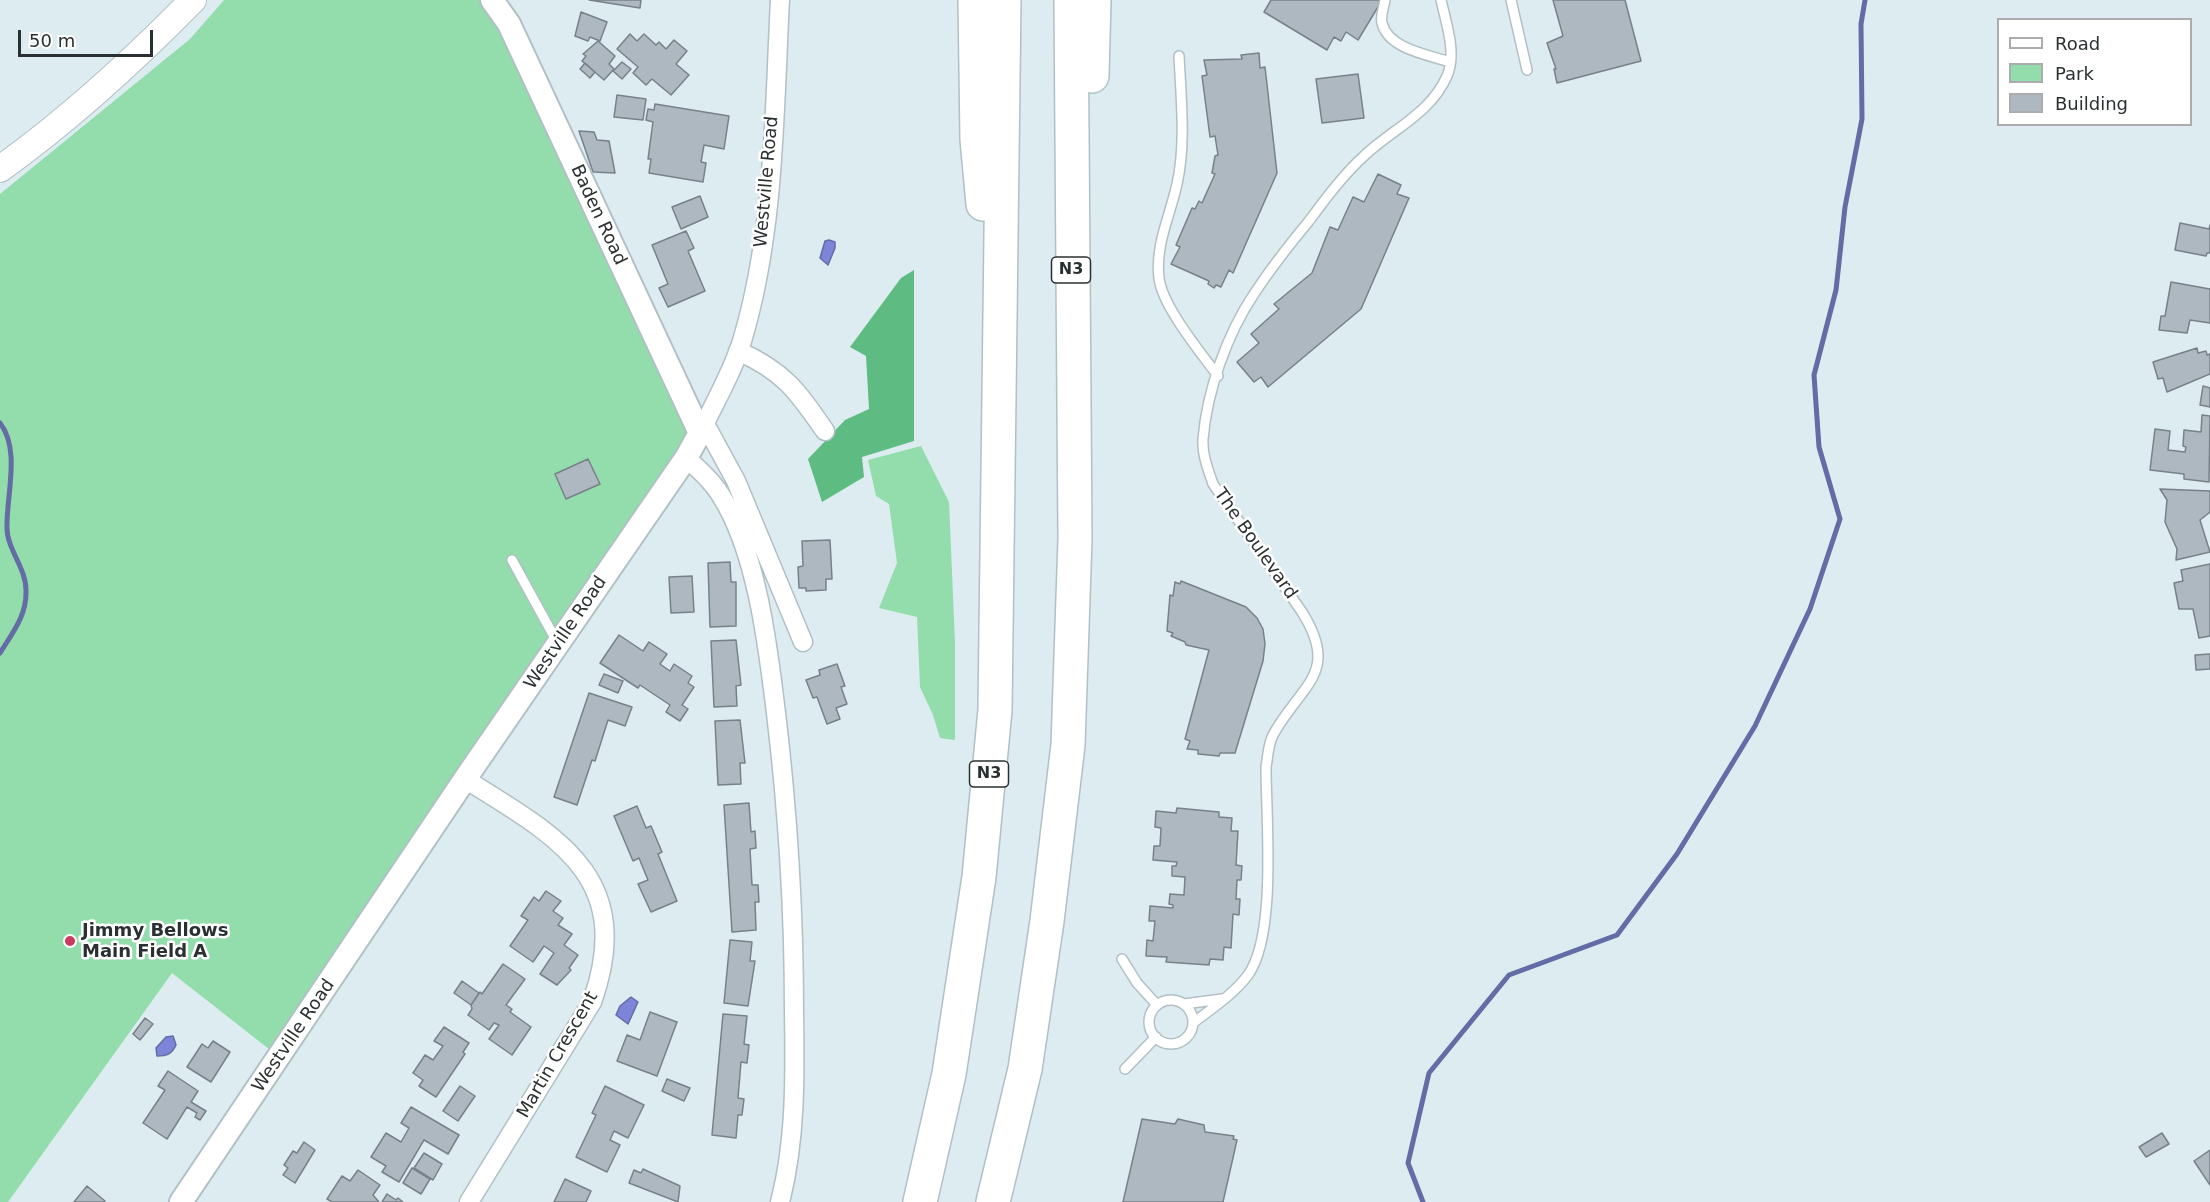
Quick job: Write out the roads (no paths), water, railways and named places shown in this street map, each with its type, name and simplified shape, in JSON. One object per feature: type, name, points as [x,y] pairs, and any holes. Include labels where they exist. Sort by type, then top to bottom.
[{"type":"highway","points":[[975,0],[977,139],[1000,340]]},
{"type":"highway","name":"N3","points":[[920,1202],[952,1050],[979,877],[995,710],[1004,0]]},
{"type":"highway","name":"N3","points":[[993,1202],[1024,1069],[1047,921],[1068,745],[1075,539],[1071,257],[1071,0]]},
{"type":"highway","points":[[1071,257],[1091,112],[1094,0]]},
{"type":"main road","points":[[0,169],[52,131],[149,45],[193,0]]},
{"type":"street","name":"Baden Road","points":[[492,0],[509,24],[703,428]]},
{"type":"street","name":"Westville Road","points":[[181,1202],[465,779],[686,458],[703,428],[738,351],[756,284],[768,207],[780,0]]},
{"type":"street","points":[[738,351],[766,363],[781,376],[801,396],[825,431]]},
{"type":"street","points":[[703,428],[736,481],[803,642]]},
{"type":"street","points":[[686,458],[703,472],[721,495],[735,526],[758,599],[773,688],[787,806],[794,968],[793,1121],[780,1202]]},
{"type":"street","name":"Martin Crescent","points":[[465,779],[564,845],[586,870],[598,902],[606,936],[603,970],[592,1002],[469,1202]]},
{"type":"lane","points":[[1385,0],[1381,16],[1386,33],[1406,47],[1450,62]]},
{"type":"lane","name":"The Boulevard","points":[[1193,1023],[1249,974],[1262,940],[1266,866],[1266,767],[1272,738],[1313,680],[1319,646],[1314,631],[1302,612],[1223,499],[1205,463],[1203,441],[1212,393],[1230,341],[1253,295],[1290,245],[1333,190],[1365,155],[1433,100],[1448,75],[1450,42],[1441,0]]},
{"type":"lane","points":[[1511,0],[1527,70]]},
{"type":"lane","points":[[1179,56],[1181,158],[1177,185],[1165,220],[1159,260],[1159,280],[1188,335],[1218,376]]},
{"type":"lane","points":[[512,560],[558,644]]},
{"type":"lane","points":[[1122,959],[1137,983],[1157,1005]]},
{"type":"lane","points":[[1184,1004],[1189,1010],[1193,1023],[1188,1036],[1176,1044],[1156,1037],[1150,1024],[1150,1017],[1157,1005],[1171,1000],[1184,1004],[1224,998]]},
{"type":"lane","points":[[1125,1069],[1156,1037]]},
{"type":"water","points":[[825,241],[835,242],[835,248],[828,265],[820,258]]},
{"type":"water","points":[[631,997],[638,1002],[628,1024],[616,1015],[620,1006]]},
{"type":"water","points":[[173,1036],[176,1045],[173,1051],[157,1056],[156,1048],[166,1037]]},
{"type":"waterway","points":[[1423,1202],[1408,1163],[1429,1073],[1509,975],[1617,935],[1677,854],[1755,726],[1810,609],[1840,519],[1819,447],[1814,375],[1836,290],[1845,207],[1862,119],[1861,24],[1865,0]]},
{"type":"waterway","points":[[0,423],[10,446],[11,460],[7,515],[8,536],[23,574],[26,590],[22,615],[0,653]]},
{"type":"place","name":"Jimmy Bellows Main Field A","points":[[70,941]]}]
